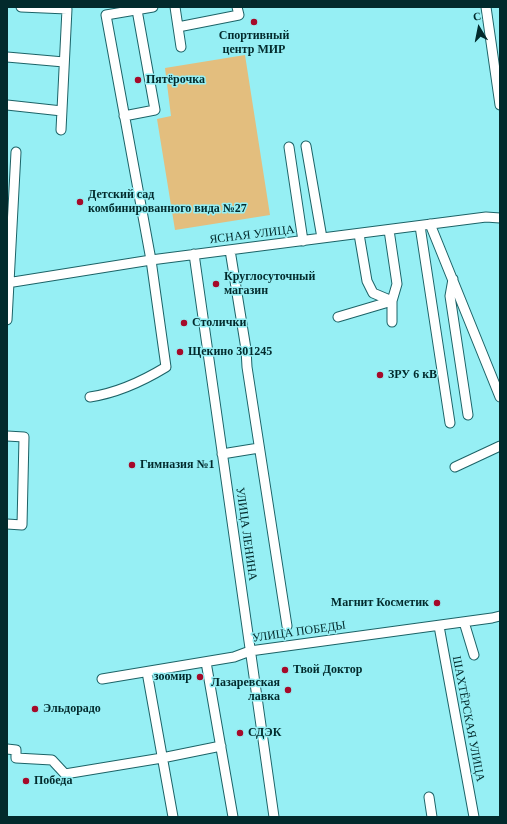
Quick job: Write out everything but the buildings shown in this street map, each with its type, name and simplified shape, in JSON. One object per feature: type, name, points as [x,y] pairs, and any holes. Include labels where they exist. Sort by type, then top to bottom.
[{"type":"street","points":[[21,7],[67,9],[61,130]]},
{"type":"street","points":[[106,14],[112,7]]},
{"type":"street","points":[[106,14],[153,7]]},
{"type":"street","points":[[175,7],[181,47]]},
{"type":"street","points":[[486,7],[498,78],[500,105]]},
{"type":"street","points":[[124,116],[155,110],[137,10]]},
{"type":"street","points":[[178,27],[238,11]]},
{"type":"street","points":[[90,397],[102,395],[144,380],[166,367],[151,260],[106,14]]},
{"type":"street","points":[[7,57],[64,62]]},
{"type":"street","points":[[7,105],[62,111]]},
{"type":"street","points":[[306,146],[322,238]]},
{"type":"street","points":[[289,147],[303,241]]},
{"type":"street","points":[[7,320],[16,152]]},
{"type":"street","name":"ЯСНАЯ УЛИЦА","points":[[8,283],[194,254],[486,217],[500,218]]},
{"type":"street","points":[[430,224],[500,397]]},
{"type":"street","points":[[420,226],[450,423]]},
{"type":"street","points":[[389,230],[397,284],[392,301],[392,322]]},
{"type":"street","points":[[359,234],[367,281],[373,293],[392,301]]},
{"type":"street","points":[[230,250],[246,349],[246,367],[287,626]]},
{"type":"street","name":"УЛИЦА ЛЕНИНА","points":[[194,254],[274,817]]},
{"type":"street","points":[[453,279],[450,296],[468,415]]},
{"type":"street","points":[[338,317],[392,301]]},
{"type":"street","points":[[7,436],[24,437],[22,525],[7,524]]},
{"type":"street","points":[[455,467],[500,446]]},
{"type":"street","points":[[222,454],[259,448]]},
{"type":"street","name":"УЛИЦА ПОБЕДЫ","points":[[102,678],[234,657],[250,651],[439,626],[500,616]]},
{"type":"street","points":[[464,622],[474,655]]},
{"type":"street","name":"ШАХТЁРСКАЯ УЛИЦА","points":[[439,626],[474,817]]},
{"type":"street","points":[[206,662],[233,817]]},
{"type":"street","points":[[147,672],[162,758],[170,817]]},
{"type":"street","points":[[7,749],[16,750],[16,758],[52,760],[65,774],[162,758],[220,746]]},
{"type":"street","points":[[429,797],[432,817]]},
{"type":"shaded area","points":[[245,55],[270,215],[175,230],[157,119],[171,116],[165,68]]},
{"type":"place","name":"Спортивный центр МИР","points":[[254,22]]},
{"type":"place","name":"Пятёрочка","points":[[138,80]]},
{"type":"place","name":"Детский сад комбинированного вида №27","points":[[80,202]]},
{"type":"place","name":"Круглосуточный магазин","points":[[216,284]]},
{"type":"place","name":"Столички","points":[[184,323]]},
{"type":"place","name":"Щекино 301245","points":[[180,352]]},
{"type":"place","name":"ЗРУ 6 кВ","points":[[380,375]]},
{"type":"place","name":"Гимназия №1","points":[[132,465]]},
{"type":"place","name":"Магнит Косметик","points":[[437,603]]},
{"type":"place","name":"Твой Доктор","points":[[285,670]]},
{"type":"place","name":"зоомир","points":[[200,677]]},
{"type":"place","name":"Лазаревская лавка","points":[[288,690]]},
{"type":"place","name":"Эльдорадо","points":[[35,709]]},
{"type":"place","name":"СДЭК","points":[[240,733]]},
{"type":"place","name":"Победа","points":[[26,781]]}]
